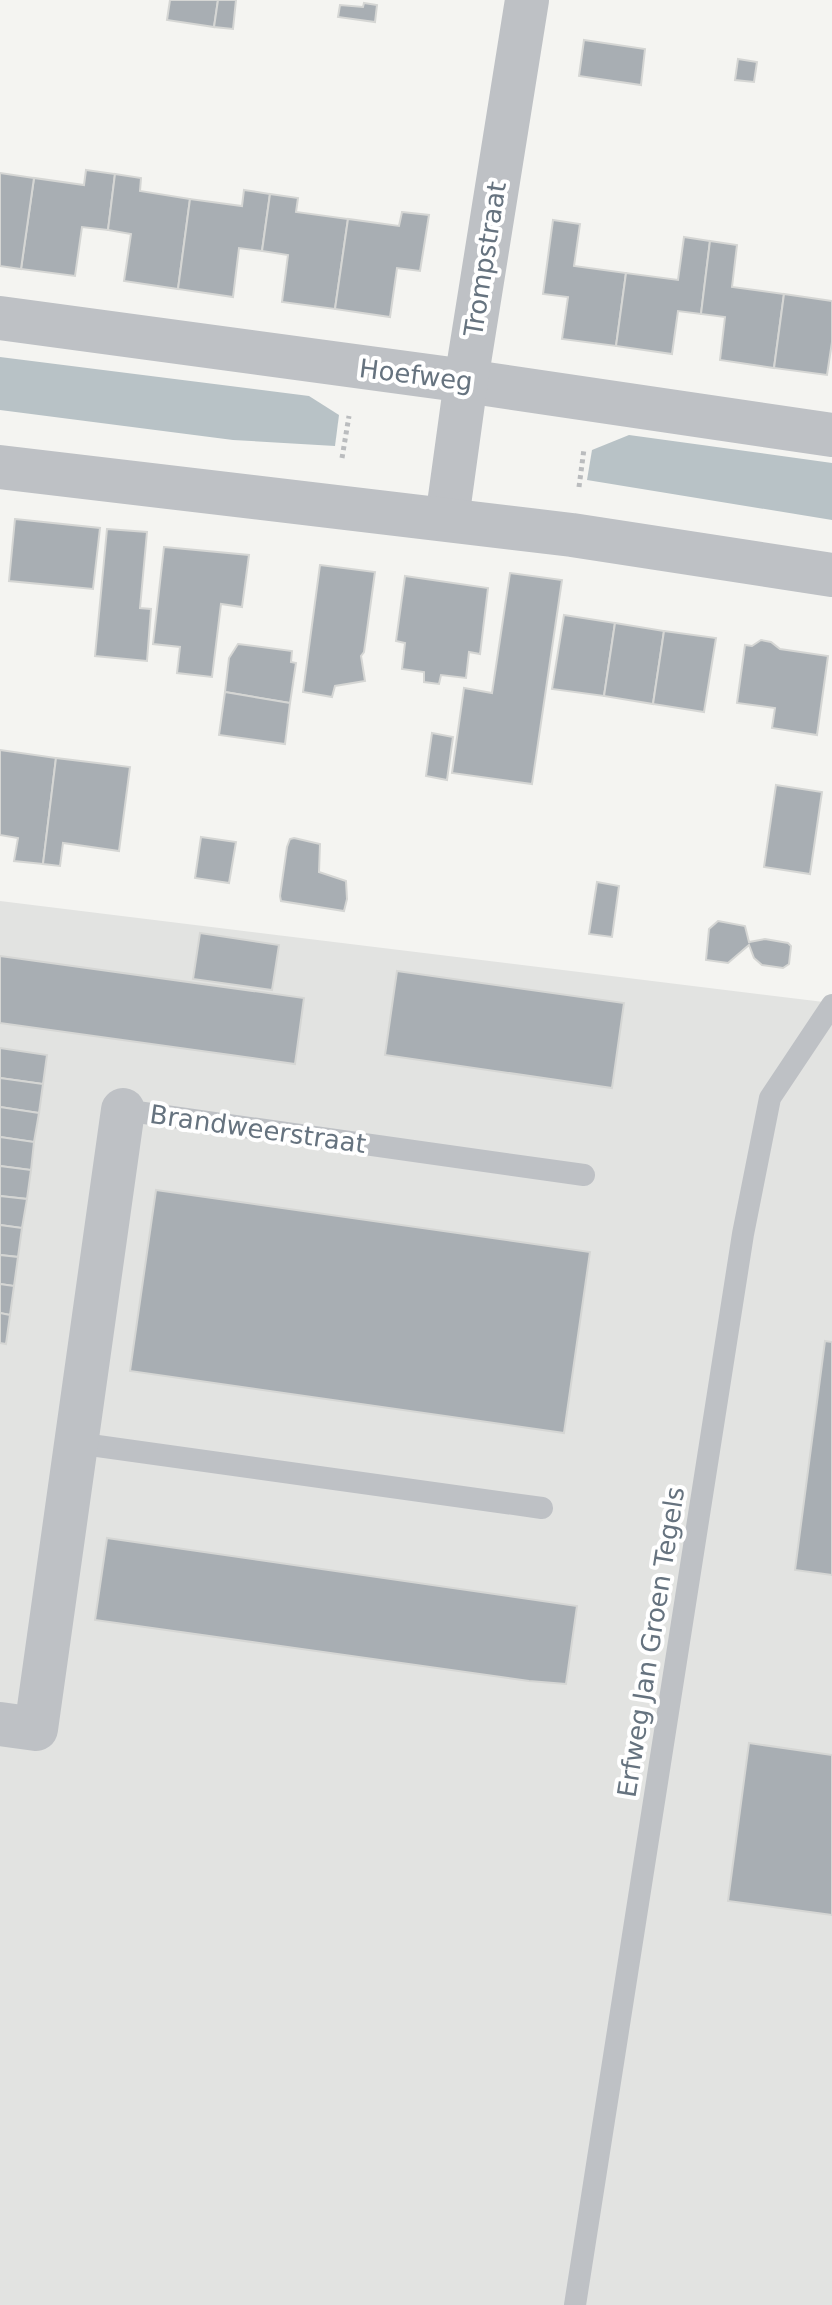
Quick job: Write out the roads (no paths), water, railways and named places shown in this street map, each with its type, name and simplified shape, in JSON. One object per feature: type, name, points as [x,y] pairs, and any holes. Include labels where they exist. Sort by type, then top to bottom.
[{"type":"street","name":"Trompstraat","points":[[447,519],[527,0]]},
{"type":"street","name":"Hoefweg","points":[[0,318],[466,381],[832,435]]},
{"type":"street","points":[[0,467],[572,535],[832,575]]},
{"type":"street","name":"Brandweerstraat","points":[[0,1724],[36,1729],[123,1110]]},
{"type":"lane","name":"Erfweg Jan Groen Tegels","points":[[575,2305],[743,1234],[770,1098],[832,1005]]},
{"type":"lane","name":"Brandweerstraat","points":[[123,1110],[584,1175]]},
{"type":"lane","points":[[76,1443],[542,1508]]}]
